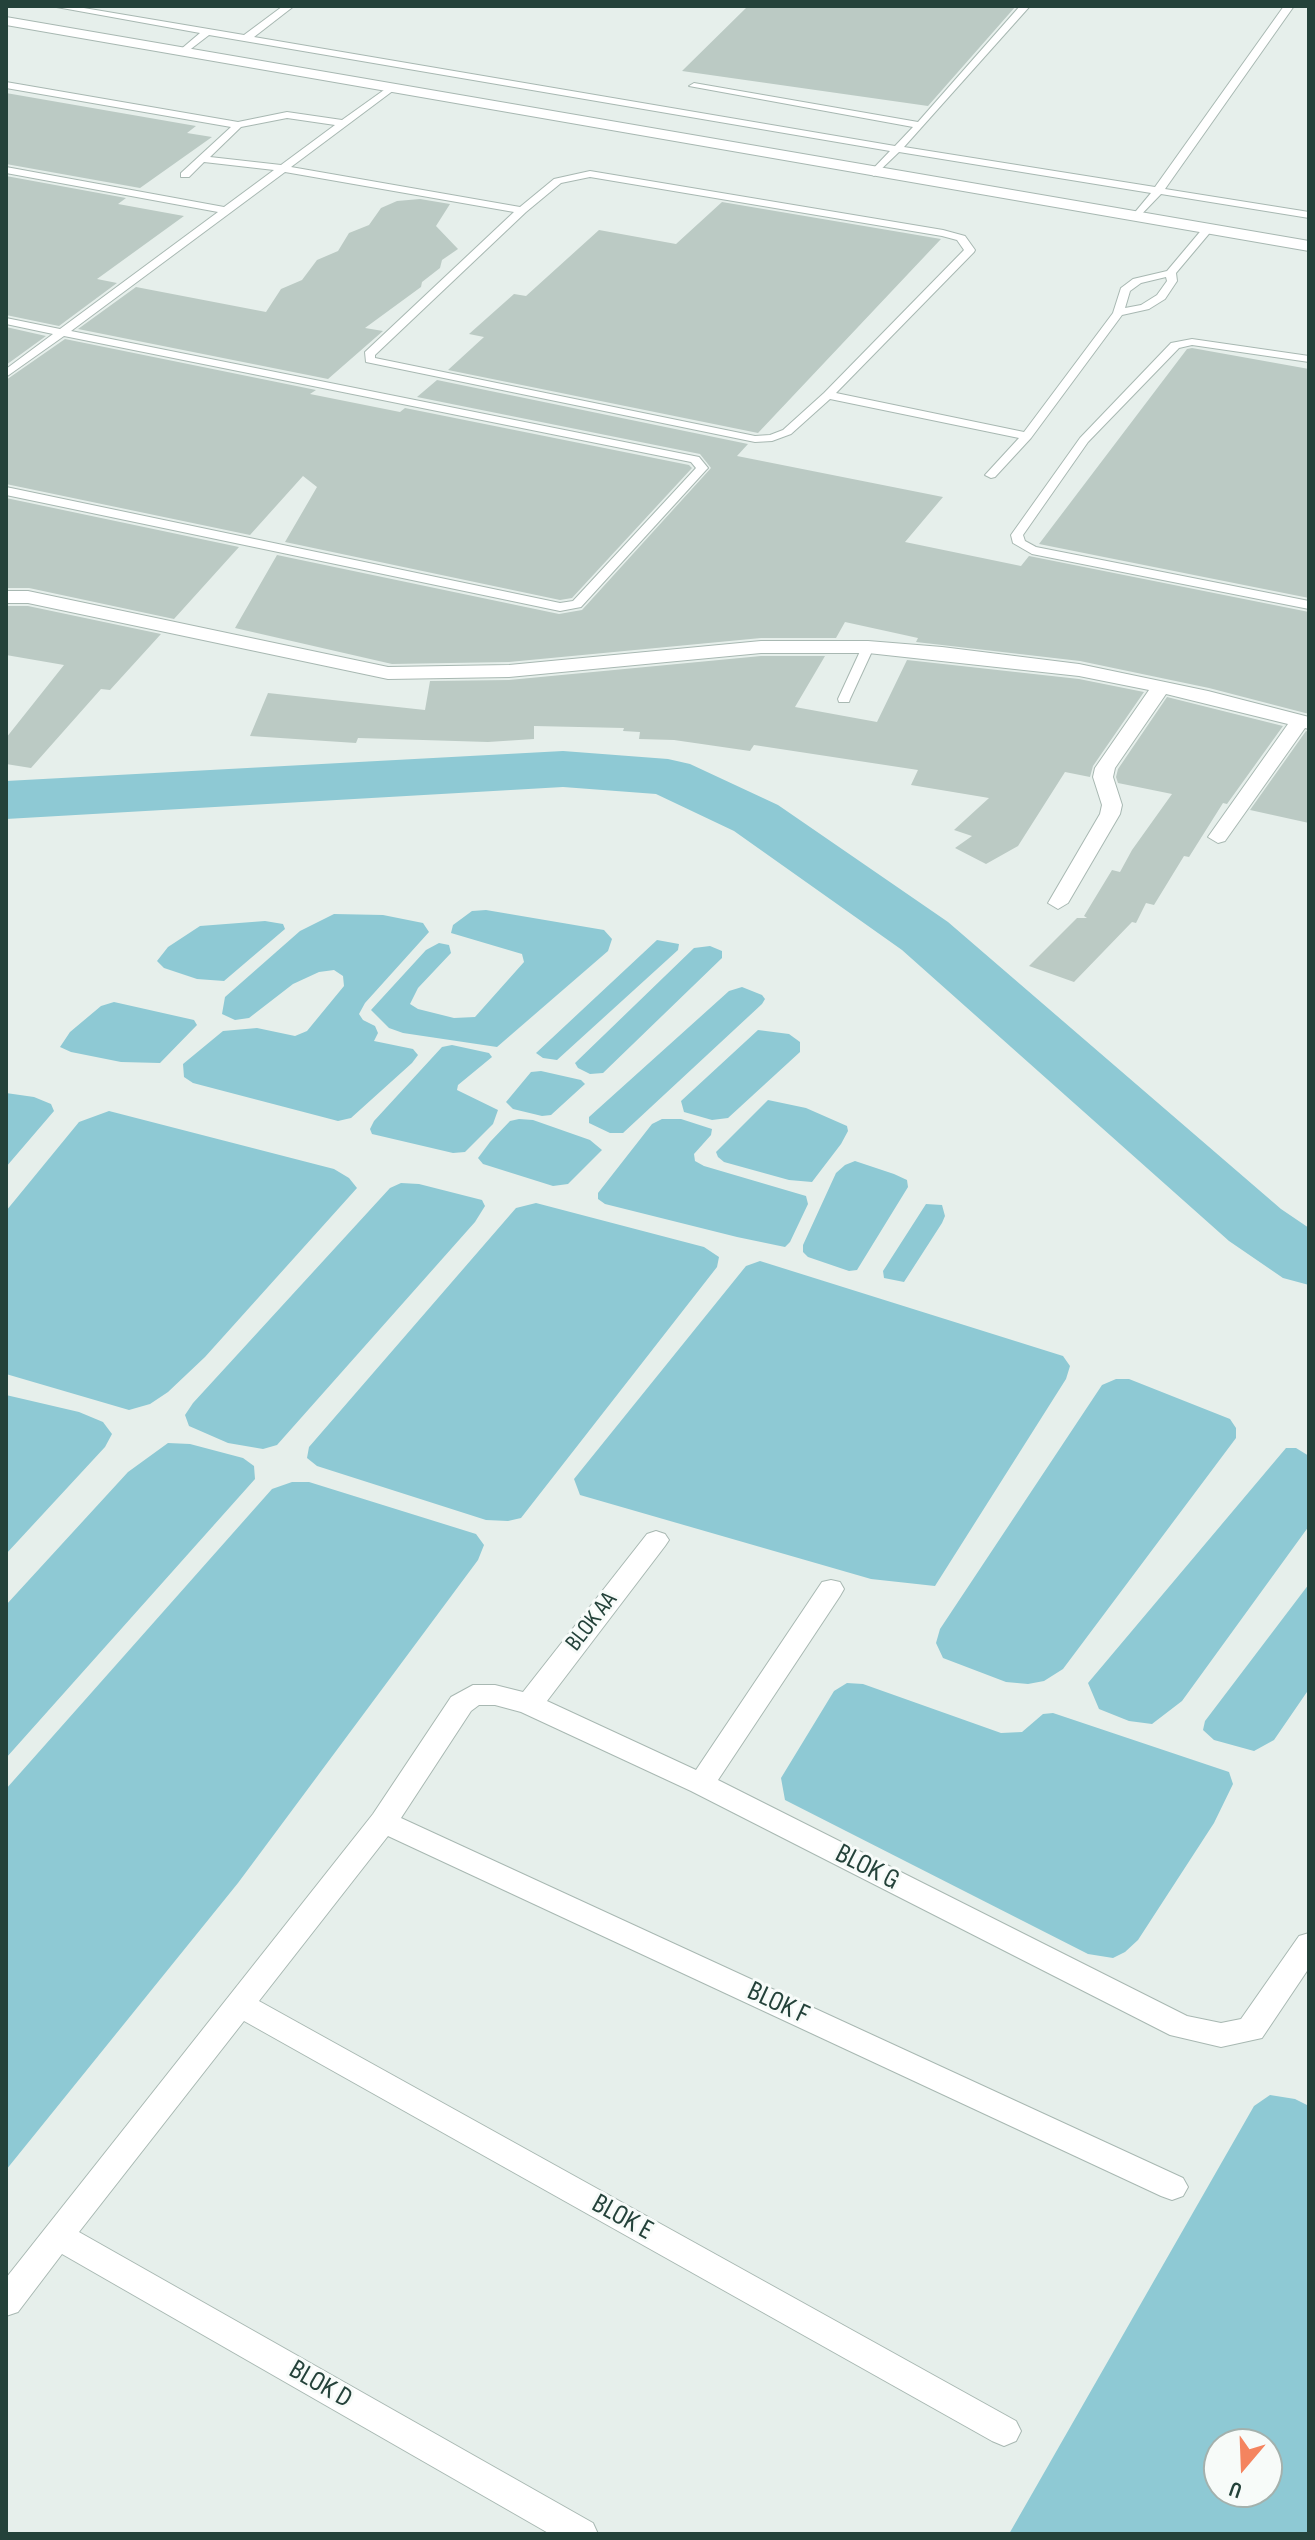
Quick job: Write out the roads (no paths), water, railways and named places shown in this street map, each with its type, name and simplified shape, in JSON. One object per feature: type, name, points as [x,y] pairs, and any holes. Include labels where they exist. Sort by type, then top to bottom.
[{"type":"street","points":[[6,21],[1309,246]]},
{"type":"street","points":[[6,597],[28,597],[388,673],[509,671],[761,647],[868,647],[1012,660],[1161,687],[1304,722],[1218,837]]},
{"type":"street","points":[[1058,903],[1110,814],[1112,805],[1103,777],[1105,768],[1161,687]]},
{"type":"street","name":"BLOK AA","points":[[529,1704],[656,1540]]},
{"type":"street","points":[[701,1784],[831,1589]]},
{"type":"street","name":"BLOK G","points":[[383,1822],[461,1704],[473,1695],[483,1694],[529,1704],[701,1784],[1181,2027],[1221,2035],[1251,2029],[1309,1944]]},
{"type":"street","points":[[6,2302],[383,1822]]},
{"type":"street","name":"BLOK F","points":[[383,1822],[1172,2187]]},
{"type":"street","name":"BLOK E","points":[[240,2005],[1004,2431]]},
{"type":"street","name":"BLOK D","points":[[58,2236],[581,2534]]},
{"type":"lane","points":[[56,6],[897,149],[1309,215]]},
{"type":"lane","points":[[245,39],[289,6]]},
{"type":"lane","points":[[874,173],[1025,6]]},
{"type":"lane","points":[[1136,217],[1158,191],[1289,6]]},
{"type":"lane","points":[[183,52],[207,32]]},
{"type":"lane","points":[[6,85],[238,125],[287,115],[342,123]]},
{"type":"lane","points":[[694,86],[920,125]]},
{"type":"lane","points":[[6,374],[391,88]]},
{"type":"lane","points":[[185,175],[238,125]]},
{"type":"lane","points":[[202,159],[281,168],[522,210]]},
{"type":"lane","points":[[6,170],[224,210]]},
{"type":"lane","points":[[590,174],[943,233],[966,242],[969,253],[828,395],[787,432],[772,438],[755,439],[370,360],[369,354],[522,210],[558,181],[590,174]]},
{"type":"lane","points":[[991,475],[1027,436],[1118,313],[1121,298],[1129,286],[1171,273],[1208,229]]},
{"type":"lane","points":[[1118,313],[1145,307],[1161,297],[1172,281],[1171,273]]},
{"type":"lane","points":[[6,321],[695,459],[702,468],[577,604],[560,607],[6,491]]},
{"type":"lane","points":[[1309,359],[1192,342],[1175,345],[1084,440],[1017,535],[1019,543],[1032,550],[1309,605]]},
{"type":"lane","points":[[828,395],[1027,436]]},
{"type":"lane","points":[[844,699],[868,647]]},
{"type":"water","points":[[486,910],[604,930],[612,939],[608,951],[497,1047],[403,1033],[389,1028],[371,1010],[426,950],[439,943],[449,945],[451,953],[418,988],[410,1004],[454,1018],[475,1017],[524,962],[522,954],[451,933],[453,925],[472,911]]},
{"type":"water","points":[[334,914],[383,915],[423,923],[429,932],[365,1003],[359,1014],[375,1026],[378,1033],[374,1041],[413,1049],[418,1055],[412,1063],[351,1118],[338,1121],[193,1083],[184,1077],[183,1064],[223,1031],[257,1028],[295,1036],[307,1031],[344,986],[343,976],[334,970],[319,972],[293,984],[249,1018],[235,1020],[222,1014],[225,997],[300,931]]},
{"type":"water","points":[[265,921],[283,924],[285,929],[224,981],[197,979],[164,968],[157,961],[168,947],[200,926]]},
{"type":"water","points":[[657,940],[679,944],[678,950],[557,1060],[543,1058],[536,1053]]},
{"type":"water","points":[[710,946],[722,951],[722,958],[603,1073],[590,1074],[578,1068],[575,1063],[694,948]]},
{"type":"water","points":[[742,987],[762,995],[765,999],[762,1004],[623,1133],[610,1133],[589,1123],[589,1117],[729,991]]},
{"type":"water","points":[[114,1002],[194,1020],[197,1025],[160,1063],[121,1062],[60,1047],[70,1032],[101,1006]]},
{"type":"water","points":[[758,1030],[789,1034],[800,1042],[800,1052],[728,1118],[712,1120],[684,1112],[681,1101]]},
{"type":"water","points":[[452,1045],[489,1053],[492,1057],[458,1085],[457,1090],[498,1110],[493,1124],[465,1152],[453,1153],[372,1134],[370,1129],[374,1121],[442,1047]]},
{"type":"water","points":[[541,1071],[581,1080],[585,1084],[551,1115],[513,1109],[506,1102],[531,1072]]},
{"type":"water","points":[[6,1093],[34,1097],[51,1104],[54,1111],[6,1167]]},
{"type":"water","points":[[768,1100],[806,1108],[847,1126],[848,1131],[841,1144],[812,1182],[789,1180],[724,1162],[718,1157],[716,1152]]},
{"type":"water","points":[[109,1111],[334,1169],[349,1178],[357,1188],[205,1357],[168,1392],[150,1404],[129,1410],[6,1374],[6,1211],[79,1122]]},
{"type":"water","points":[[662,1119],[681,1119],[712,1129],[711,1135],[694,1154],[695,1161],[704,1166],[806,1196],[808,1204],[785,1247],[605,1204],[598,1199],[598,1193],[652,1124]]},
{"type":"water","points":[[533,1120],[590,1140],[602,1150],[568,1184],[553,1186],[483,1164],[478,1158],[490,1142],[510,1121]]},
{"type":"water","points":[[855,1161],[907,1180],[908,1187],[857,1270],[849,1271],[808,1257],[803,1252],[803,1245],[836,1173]]},
{"type":"water","points":[[401,1183],[419,1184],[482,1200],[485,1206],[475,1222],[277,1445],[263,1449],[228,1443],[189,1426],[185,1415],[193,1403],[390,1188]]},
{"type":"water","points":[[536,1203],[704,1247],[719,1257],[717,1267],[521,1518],[486,1520],[317,1466],[307,1458],[309,1447],[516,1208]]},
{"type":"water","points":[[926,1204],[942,1205],[945,1216],[942,1223],[904,1282],[884,1278],[883,1271]]},
{"type":"water","points":[[760,1261],[1063,1356],[1070,1366],[1066,1379],[935,1586],[871,1579],[580,1495],[574,1479],[746,1266]]},
{"type":"water","points":[[1116,1379],[1129,1379],[1230,1419],[1236,1428],[1236,1438],[1063,1669],[1044,1681],[1028,1684],[1006,1682],[943,1658],[936,1643],[940,1629],[1102,1385]]},
{"type":"water","points":[[6,1395],[79,1412],[103,1422],[112,1434],[105,1447],[6,1554]]},
{"type":"water","points":[[168,1443],[190,1444],[243,1458],[254,1466],[255,1479],[6,1758],[6,1605],[128,1472]]},
{"type":"water","points":[[1286,1448],[1296,1448],[1309,1456],[1309,1526],[1182,1701],[1152,1724],[1129,1721],[1099,1709],[1088,1683]]},
{"type":"water","points":[[292,1482],[309,1482],[476,1534],[484,1545],[478,1560],[238,1883],[6,2170],[6,1789],[272,1489]]},
{"type":"water","points":[[1309,1584],[1309,1689],[1274,1740],[1254,1751],[1214,1740],[1203,1730],[1205,1721]]},
{"type":"water","points":[[847,1683],[863,1684],[1001,1733],[1022,1732],[1043,1714],[1053,1713],[1229,1772],[1233,1784],[1214,1823],[1138,1940],[1113,1958],[1088,1954],[785,1800],[781,1778],[834,1691]]},
{"type":"water","points":[[1270,2095],[1295,2099],[1309,2106],[1309,2534],[1009,2534],[1254,2106]]},
{"type":"waterway","points":[[6,800],[563,769],[668,777],[756,818],[925,936],[1255,1225],[1309,1262]]}]
